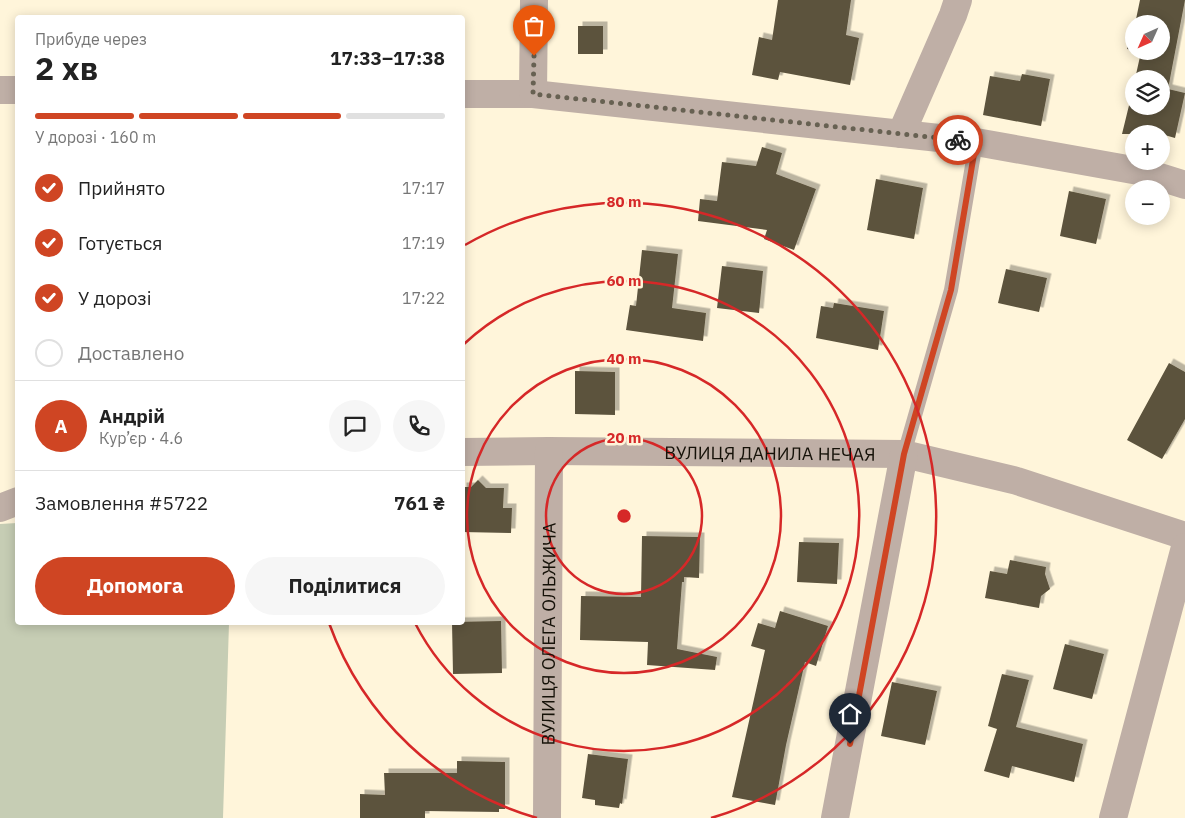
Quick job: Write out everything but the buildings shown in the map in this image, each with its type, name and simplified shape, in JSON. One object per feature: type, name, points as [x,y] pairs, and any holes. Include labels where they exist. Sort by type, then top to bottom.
[{"type":"street","points":[[533,94],[534,0]]},
{"type":"street","points":[[901,134],[958,0]]},
{"type":"street","points":[[0,90],[15,90]]},
{"type":"street","points":[[465,94],[533,94],[976,142],[1144,172],[1185,185]]},
{"type":"street","name":"ВУЛИЦЯ ДАНИЛА НЕЧАЯ","points":[[465,452],[548,450],[904,454],[1017,481],[1185,536]]},
{"type":"street","name":"ВУЛИЦЯ ОЛЕГА ОЛЬЖИЧА","points":[[547,818],[548,450]]},
{"type":"street","points":[[835,818],[904,454]]},
{"type":"street","points":[[0,508],[15,502]]},
{"type":"street","points":[[1113,818],[1185,547]]},
{"type":"lane","points":[[904,454],[951,290],[976,142]]},
{"type":"green space","points":[[15,523],[15,625],[229,625],[223,818],[0,818],[0,524]]},
{"type":"way so far","points":[[534,56],[533,94],[958,140]]},
{"type":"route","points":[[850,744],[904,454],[951,290],[976,142],[958,140]]}]
